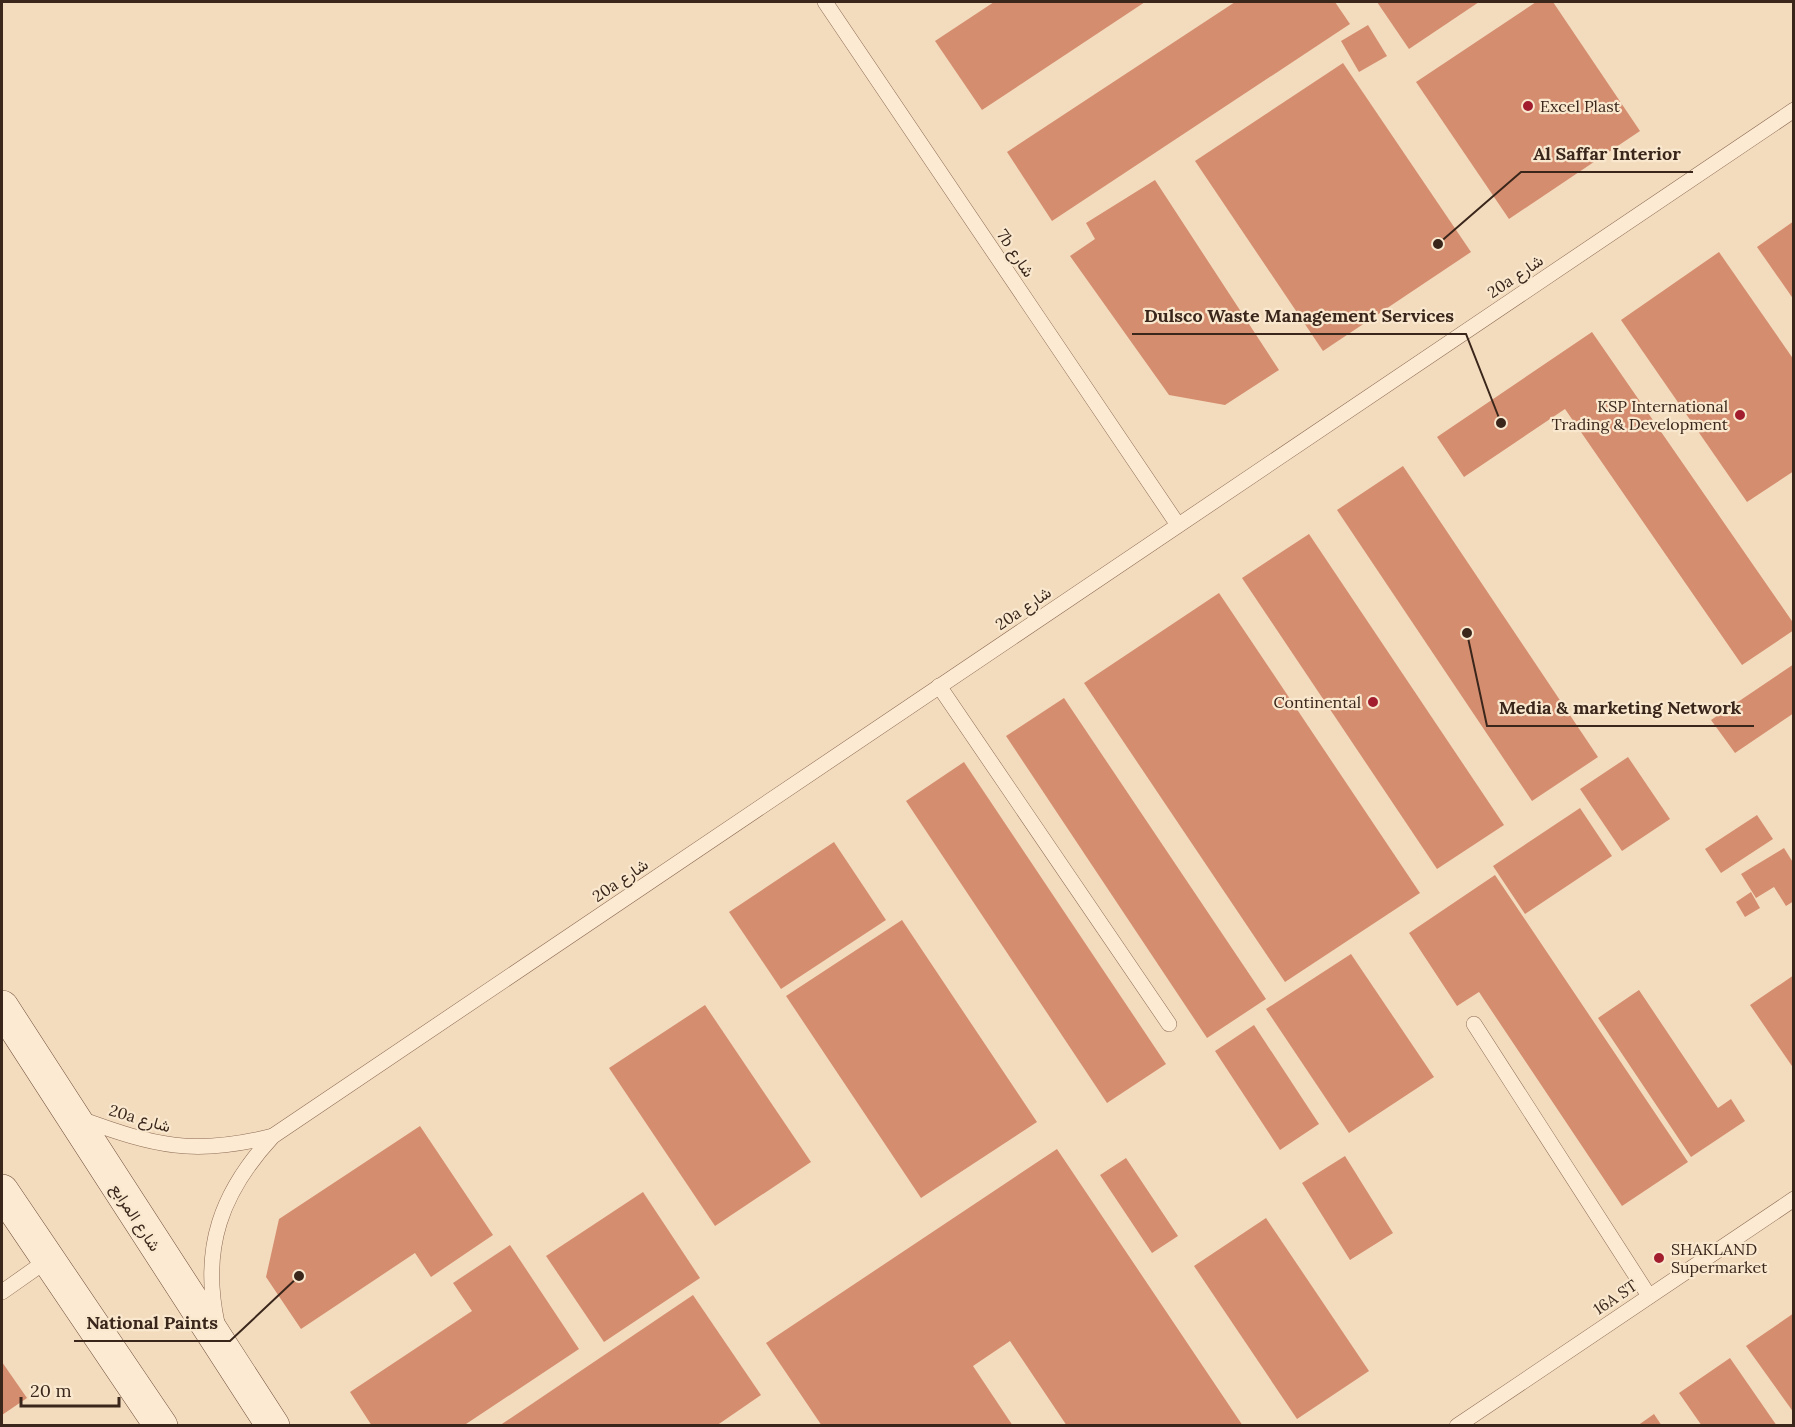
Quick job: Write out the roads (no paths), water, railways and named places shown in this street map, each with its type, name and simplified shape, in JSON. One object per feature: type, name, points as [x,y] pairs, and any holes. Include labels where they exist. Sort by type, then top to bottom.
[{"type":"main road","name":"شارع المرابع","points":[[2,1007],[69,1114],[273,1425]]},
{"type":"main road","points":[[2,1191],[161,1425]]},
{"type":"lane","name":"7b شارع","points":[[825,2],[1178,525]]},
{"type":"lane","name":"20a شارع","points":[[226,1355],[211,1288],[212,1254],[219,1221],[231,1190],[250,1161],[273,1136],[1794,110]]},
{"type":"lane","points":[[939,686],[1169,1024]]},
{"type":"lane","points":[[1474,1024],[1649,1296]]},
{"type":"lane","name":"20a شارع","points":[[69,1114],[149,1143],[180,1148],[211,1148],[273,1136]]},
{"type":"lane","name":"16A ST","points":[[1457,1425],[1794,1199]]},
{"type":"lane","points":[[2,1292],[49,1259]]},
{"type":"place","name":"Excel Plast","points":[[1528,106]]},
{"type":"place","name":"Al Saffar Interior","points":[[1438,244]]},
{"type":"place","name":"KSP International Trading & Development","points":[[1740,415]]},
{"type":"place","name":"Dulsco Waste Management Services","points":[[1501,423]]},
{"type":"place","name":"Media & marketing Network","points":[[1467,633]]},
{"type":"place","name":"Continental","points":[[1373,702]]},
{"type":"place","name":"SHAKLAND Supermarket","points":[[1659,1258]]},
{"type":"place","name":"National Paints","points":[[299,1276]]}]
